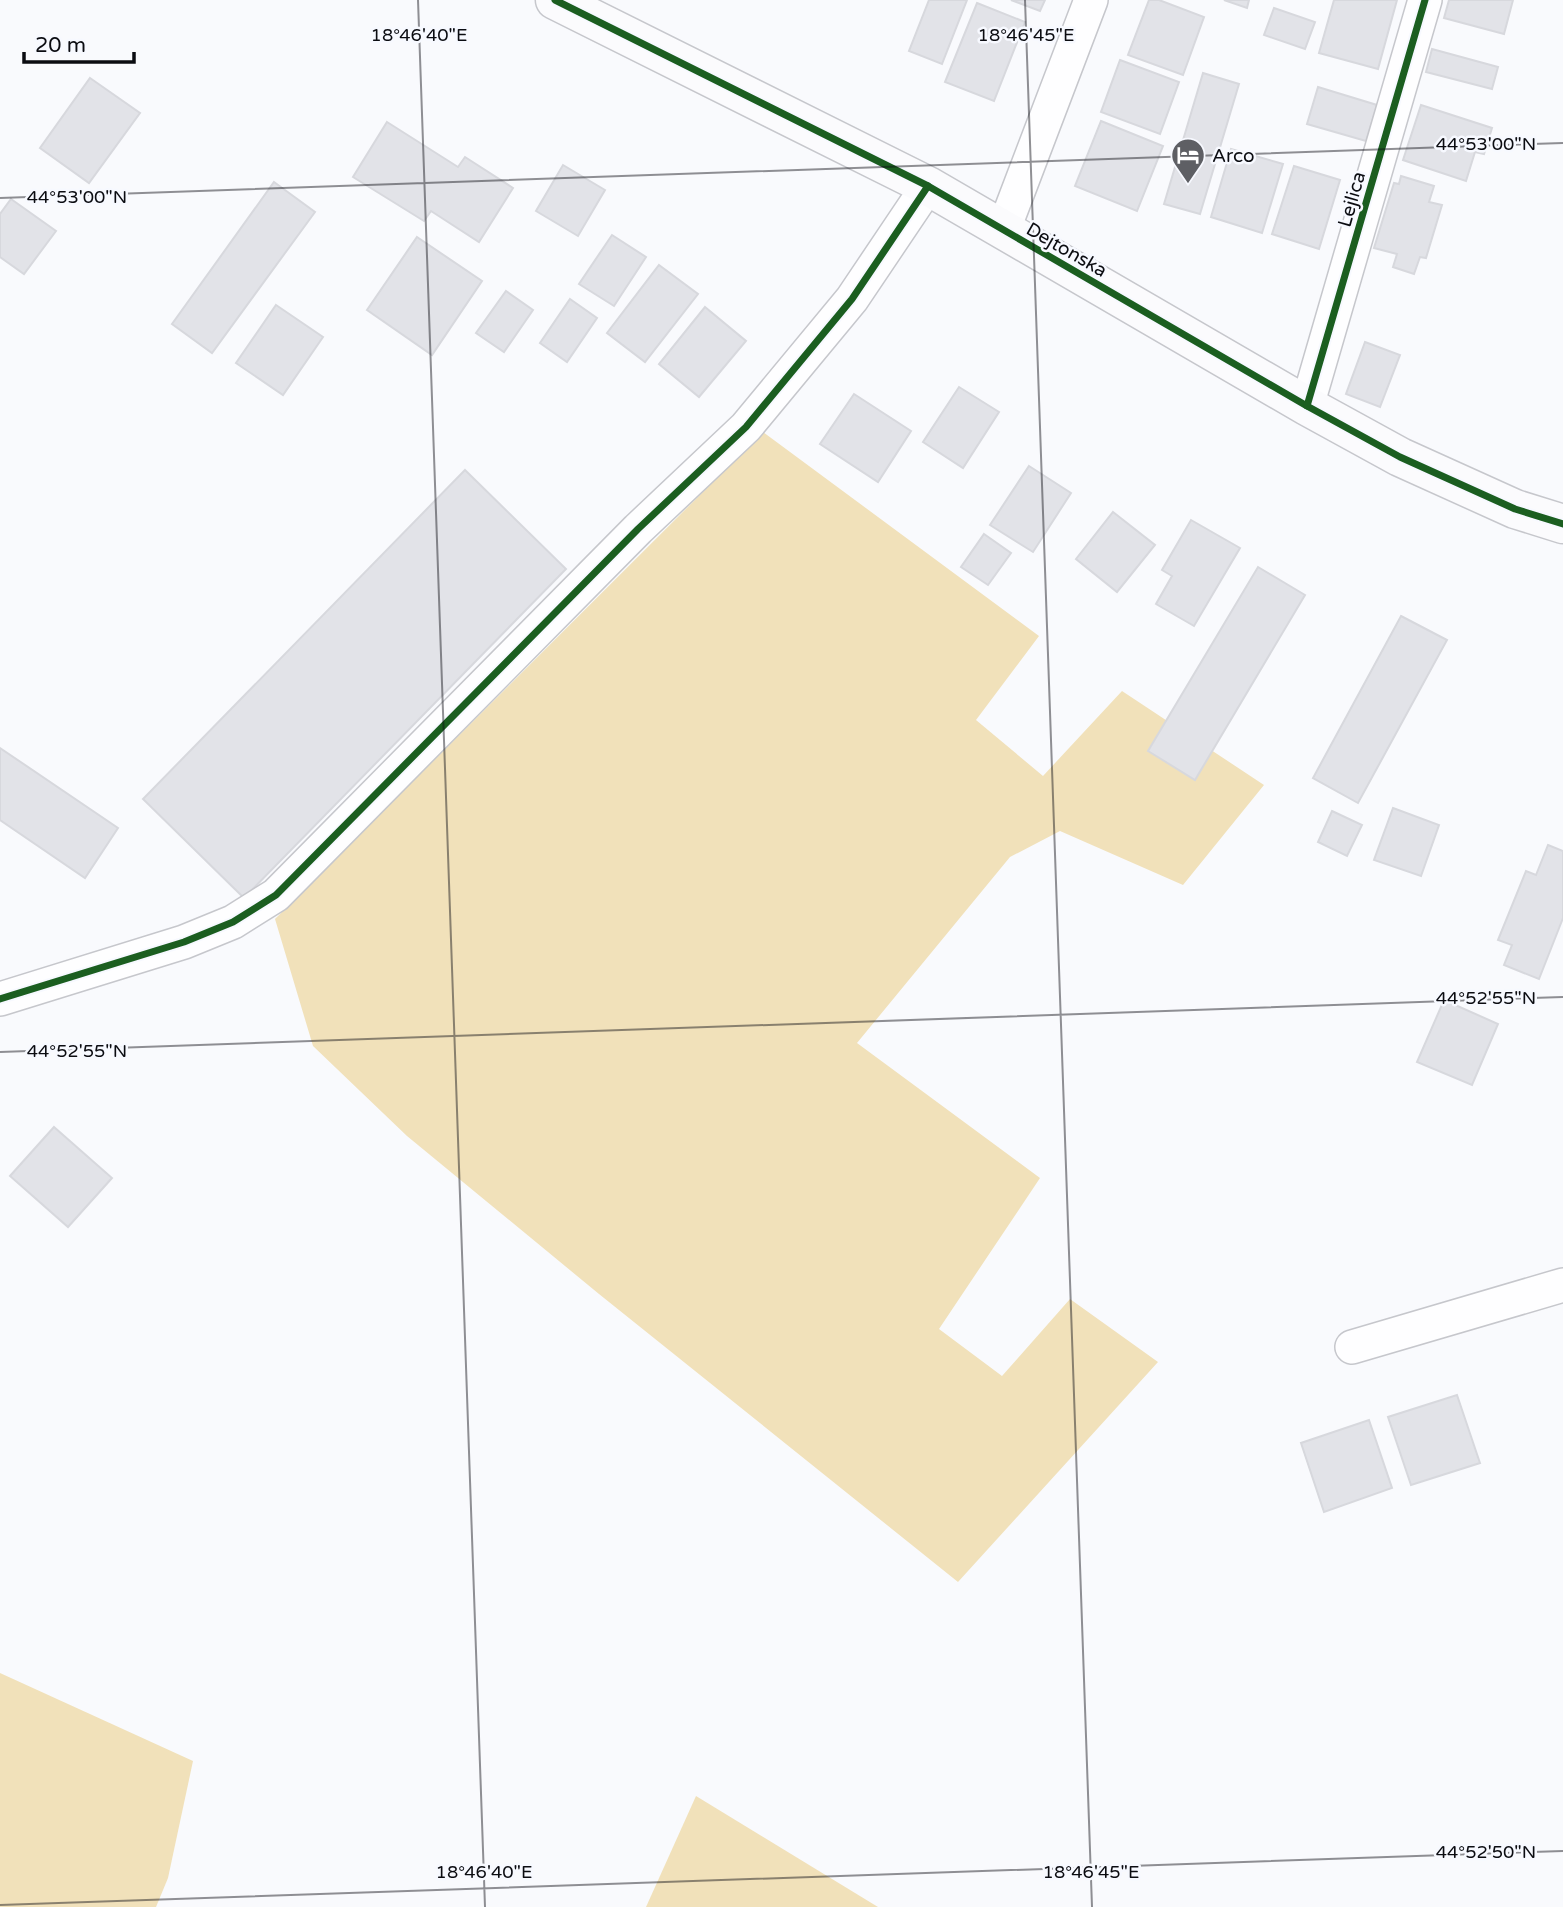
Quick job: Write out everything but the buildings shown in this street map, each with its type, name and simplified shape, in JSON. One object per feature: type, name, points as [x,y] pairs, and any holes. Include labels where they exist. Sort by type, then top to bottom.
[{"type":"main road","name":"Dejtonska","points":[[555,0],[929,186],[1307,406],[1400,457],[1515,509],[1563,524]]},
{"type":"street","points":[[1003,231],[1091,0]]},
{"type":"street","name":"Lejlica","points":[[1307,406],[1425,0]]},
{"type":"street","points":[[0,999],[184,942],[233,922],[276,895],[638,529],[746,427],[852,299],[929,186]]},
{"type":"street","points":[[1352,1347],[1563,1285]]},
{"type":"shaded area","points":[[763,432],[1039,636],[976,720],[1043,776],[1122,691],[1264,785],[1183,885],[1060,831],[1010,857],[857,1043],[1040,1178],[939,1329],[1002,1376],[1070,1299],[1158,1362],[958,1582],[407,1136],[313,1046],[275,919]]},
{"type":"shaded area","points":[[0,1673],[193,1761],[168,1878],[156,1907],[0,1907]]},
{"type":"shaded area","points":[[696,1796],[878,1907],[646,1907]]},
{"type":"cycle path","points":[[555,0],[928,186],[1400,457],[1515,509],[1563,524]]},
{"type":"cycle path","points":[[1307,406],[1425,0]]},
{"type":"cycle path","points":[[0,999],[184,942],[233,922],[276,895],[638,529],[746,427],[852,299],[928,186]]},
{"type":"place","name":"Arco","points":[[1188,185]]}]
